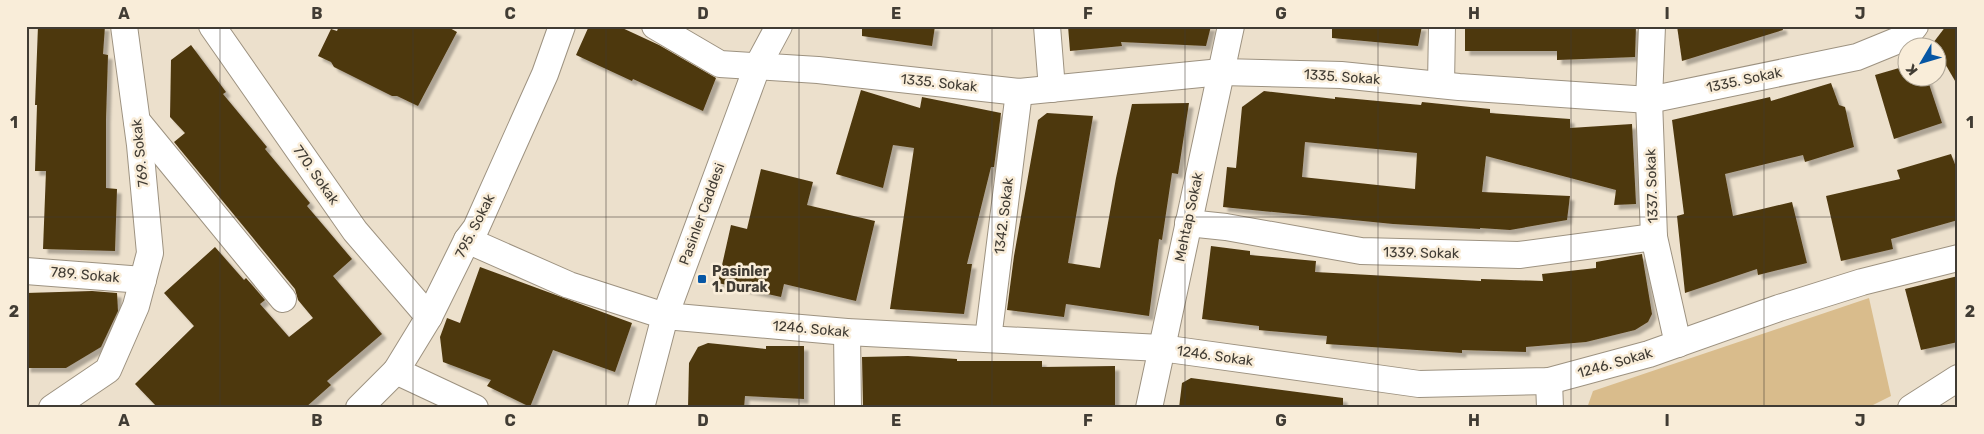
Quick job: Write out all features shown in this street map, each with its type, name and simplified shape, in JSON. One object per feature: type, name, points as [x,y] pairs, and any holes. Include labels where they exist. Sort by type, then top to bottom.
[{"type":"street","name":"769. Sokak","points":[[52,408],[108,370],[136,306],[150,253],[137,121],[124,26]]},
{"type":"street","name":"770. Sokak","points":[[212,26],[355,231],[429,316]]},
{"type":"street","name":"795. Sokak","points":[[359,408],[396,371],[429,316],[467,240],[476,228],[545,74],[562,26]]},
{"type":"street","name":"1335. Sokak","points":[[655,26],[720,64],[818,70],[1020,92],[1221,72],[1341,75],[1440,85],[1649,100],[1858,57],[1906,38],[1916,26]]},
{"type":"street","name":"Pasinler Caddesi","points":[[641,408],[665,316],[757,67],[779,26]]},
{"type":"street","points":[[1047,26],[1052,89]]},
{"type":"street","name":"Mehtap Sokak","points":[[1149,408],[1231,26]]},
{"type":"street","points":[[1440,85],[1442,26]]},
{"type":"street","name":"1337. Sokak","points":[[1652,26],[1649,100],[1654,237],[1678,344]]},
{"type":"street","name":"1342. Sokak","points":[[988,339],[1020,92]]},
{"type":"street","points":[[137,121],[283,299]]},
{"type":"street","name":"1339. Sokak","points":[[1188,223],[1361,251],[1520,255],[1654,237]]},
{"type":"street","name":"1246. Sokak","points":[[467,240],[569,285],[665,316],[847,332],[1161,348],[1419,384],[1550,381],[1649,354],[1779,308],[1862,282],[1958,258]]},
{"type":"street","name":"789. Sokak","points":[[26,271],[143,280]]},
{"type":"street","points":[[847,332],[848,408]]},
{"type":"street","points":[[396,371],[475,408]]},
{"type":"street","points":[[1911,408],[1958,378]]},
{"type":"street","points":[[1550,381],[1550,408]]},
{"type":"shaded area","points":[[1869,298],[1891,396],[1867,408],[1587,408],[1593,391]]},
{"type":"building","points":[[38,26],[105,26],[103,54],[108,55],[106,188],[117,189],[115,251],[43,249],[46,171],[35,171]]},
{"type":"building","points":[[339,26],[446,26],[457,32],[418,106],[397,96],[392,96],[334,67],[331,62],[318,56],[331,29],[337,31]]},
{"type":"building","points":[[589,26],[618,26],[659,45],[716,78],[703,111],[576,55]]},
{"type":"building","points":[[862,26],[935,26],[932,46],[862,36]]},
{"type":"building","points":[[1068,26],[1211,26],[1206,46],[1121,42],[1122,46],[1070,51]]},
{"type":"building","points":[[1332,26],[1422,26],[1418,46],[1332,38]]},
{"type":"building","points":[[1465,26],[1636,26],[1635,57],[1557,60],[1557,51],[1465,51]]},
{"type":"building","points":[[1677,26],[1782,26],[1783,30],[1682,61]]},
{"type":"building","points":[[1946,26],[1958,26],[1958,86],[1946,65],[1946,38],[1937,38]]},
{"type":"building","points":[[191,45],[226,92],[223,94],[310,203],[307,206],[352,259],[333,276],[382,334],[327,381],[331,385],[305,408],[158,408],[135,384],[194,326],[164,293],[215,247],[244,280],[246,278],[265,300],[260,304],[289,337],[313,318],[298,300],[295,289],[174,142],[185,133],[170,117],[171,60]]},
{"type":"building","points":[[1896,69],[1896,88],[1930,88],[1942,123],[1894,139],[1875,75]]},
{"type":"building","points":[[1831,83],[1839,105],[1845,107],[1854,147],[1805,162],[1803,155],[1725,174],[1733,216],[1792,202],[1807,263],[1758,275],[1757,269],[1685,293],[1677,216],[1684,214],[1672,120],[1770,97],[1771,101]]},
{"type":"building","points":[[861,90],[920,108],[922,97],[1001,113],[994,167],[991,167],[967,264],[972,264],[964,314],[890,309],[914,148],[893,145],[883,188],[836,174]]},
{"type":"building","points":[[1264,91],[1335,99],[1335,97],[1421,105],[1422,102],[1490,109],[1490,113],[1570,119],[1570,128],[1632,124],[1636,204],[1614,205],[1616,190],[1486,156],[1482,192],[1570,196],[1567,220],[1510,230],[1480,229],[1393,224],[1223,207],[1227,167],[1236,168],[1242,107]],"holes":[[[1305,142],[1417,153],[1415,189],[1302,177]]]},
{"type":"building","points":[[1189,103],[1178,174],[1172,173],[1162,240],[1159,239],[1149,316],[1066,304],[1064,317],[1007,310],[1014,256],[1038,120],[1047,113],[1093,116],[1068,263],[1100,268],[1116,178],[1132,104]]},
{"type":"building","points":[[1951,154],[1958,172],[1958,220],[1891,239],[1893,249],[1841,261],[1826,196],[1900,179],[1897,170]]},
{"type":"building","points":[[761,169],[813,182],[807,205],[875,221],[856,301],[784,284],[781,297],[718,283],[731,225],[747,229]]},
{"type":"building","points":[[1211,246],[1250,251],[1250,255],[1316,261],[1315,272],[1481,281],[1481,279],[1543,281],[1542,274],[1596,268],[1596,262],[1642,254],[1652,314],[1648,322],[1635,330],[1586,342],[1526,347],[1526,352],[1462,350],[1462,353],[1326,344],[1327,336],[1259,330],[1259,326],[1202,319]]},
{"type":"building","points":[[480,267],[632,323],[615,372],[553,350],[530,407],[487,386],[491,380],[443,362],[440,337],[447,318],[460,323]]},
{"type":"building","points":[[1958,276],[1958,342],[1921,350],[1905,289]]},
{"type":"building","points":[[92,291],[117,293],[118,311],[101,347],[66,368],[26,368],[26,293]]},
{"type":"building","points":[[708,343],[766,349],[766,346],[804,346],[804,399],[745,396],[744,408],[688,408],[689,363],[698,347]]},
{"type":"building","points":[[908,356],[957,359],[957,361],[1042,361],[1042,367],[1115,366],[1115,408],[863,408],[862,357]]},
{"type":"building","points":[[1191,378],[1343,398],[1343,408],[1179,408],[1182,383]]},
{"type":"place","name":"Pasinler 1. Durak","points":[[702,279]]}]
